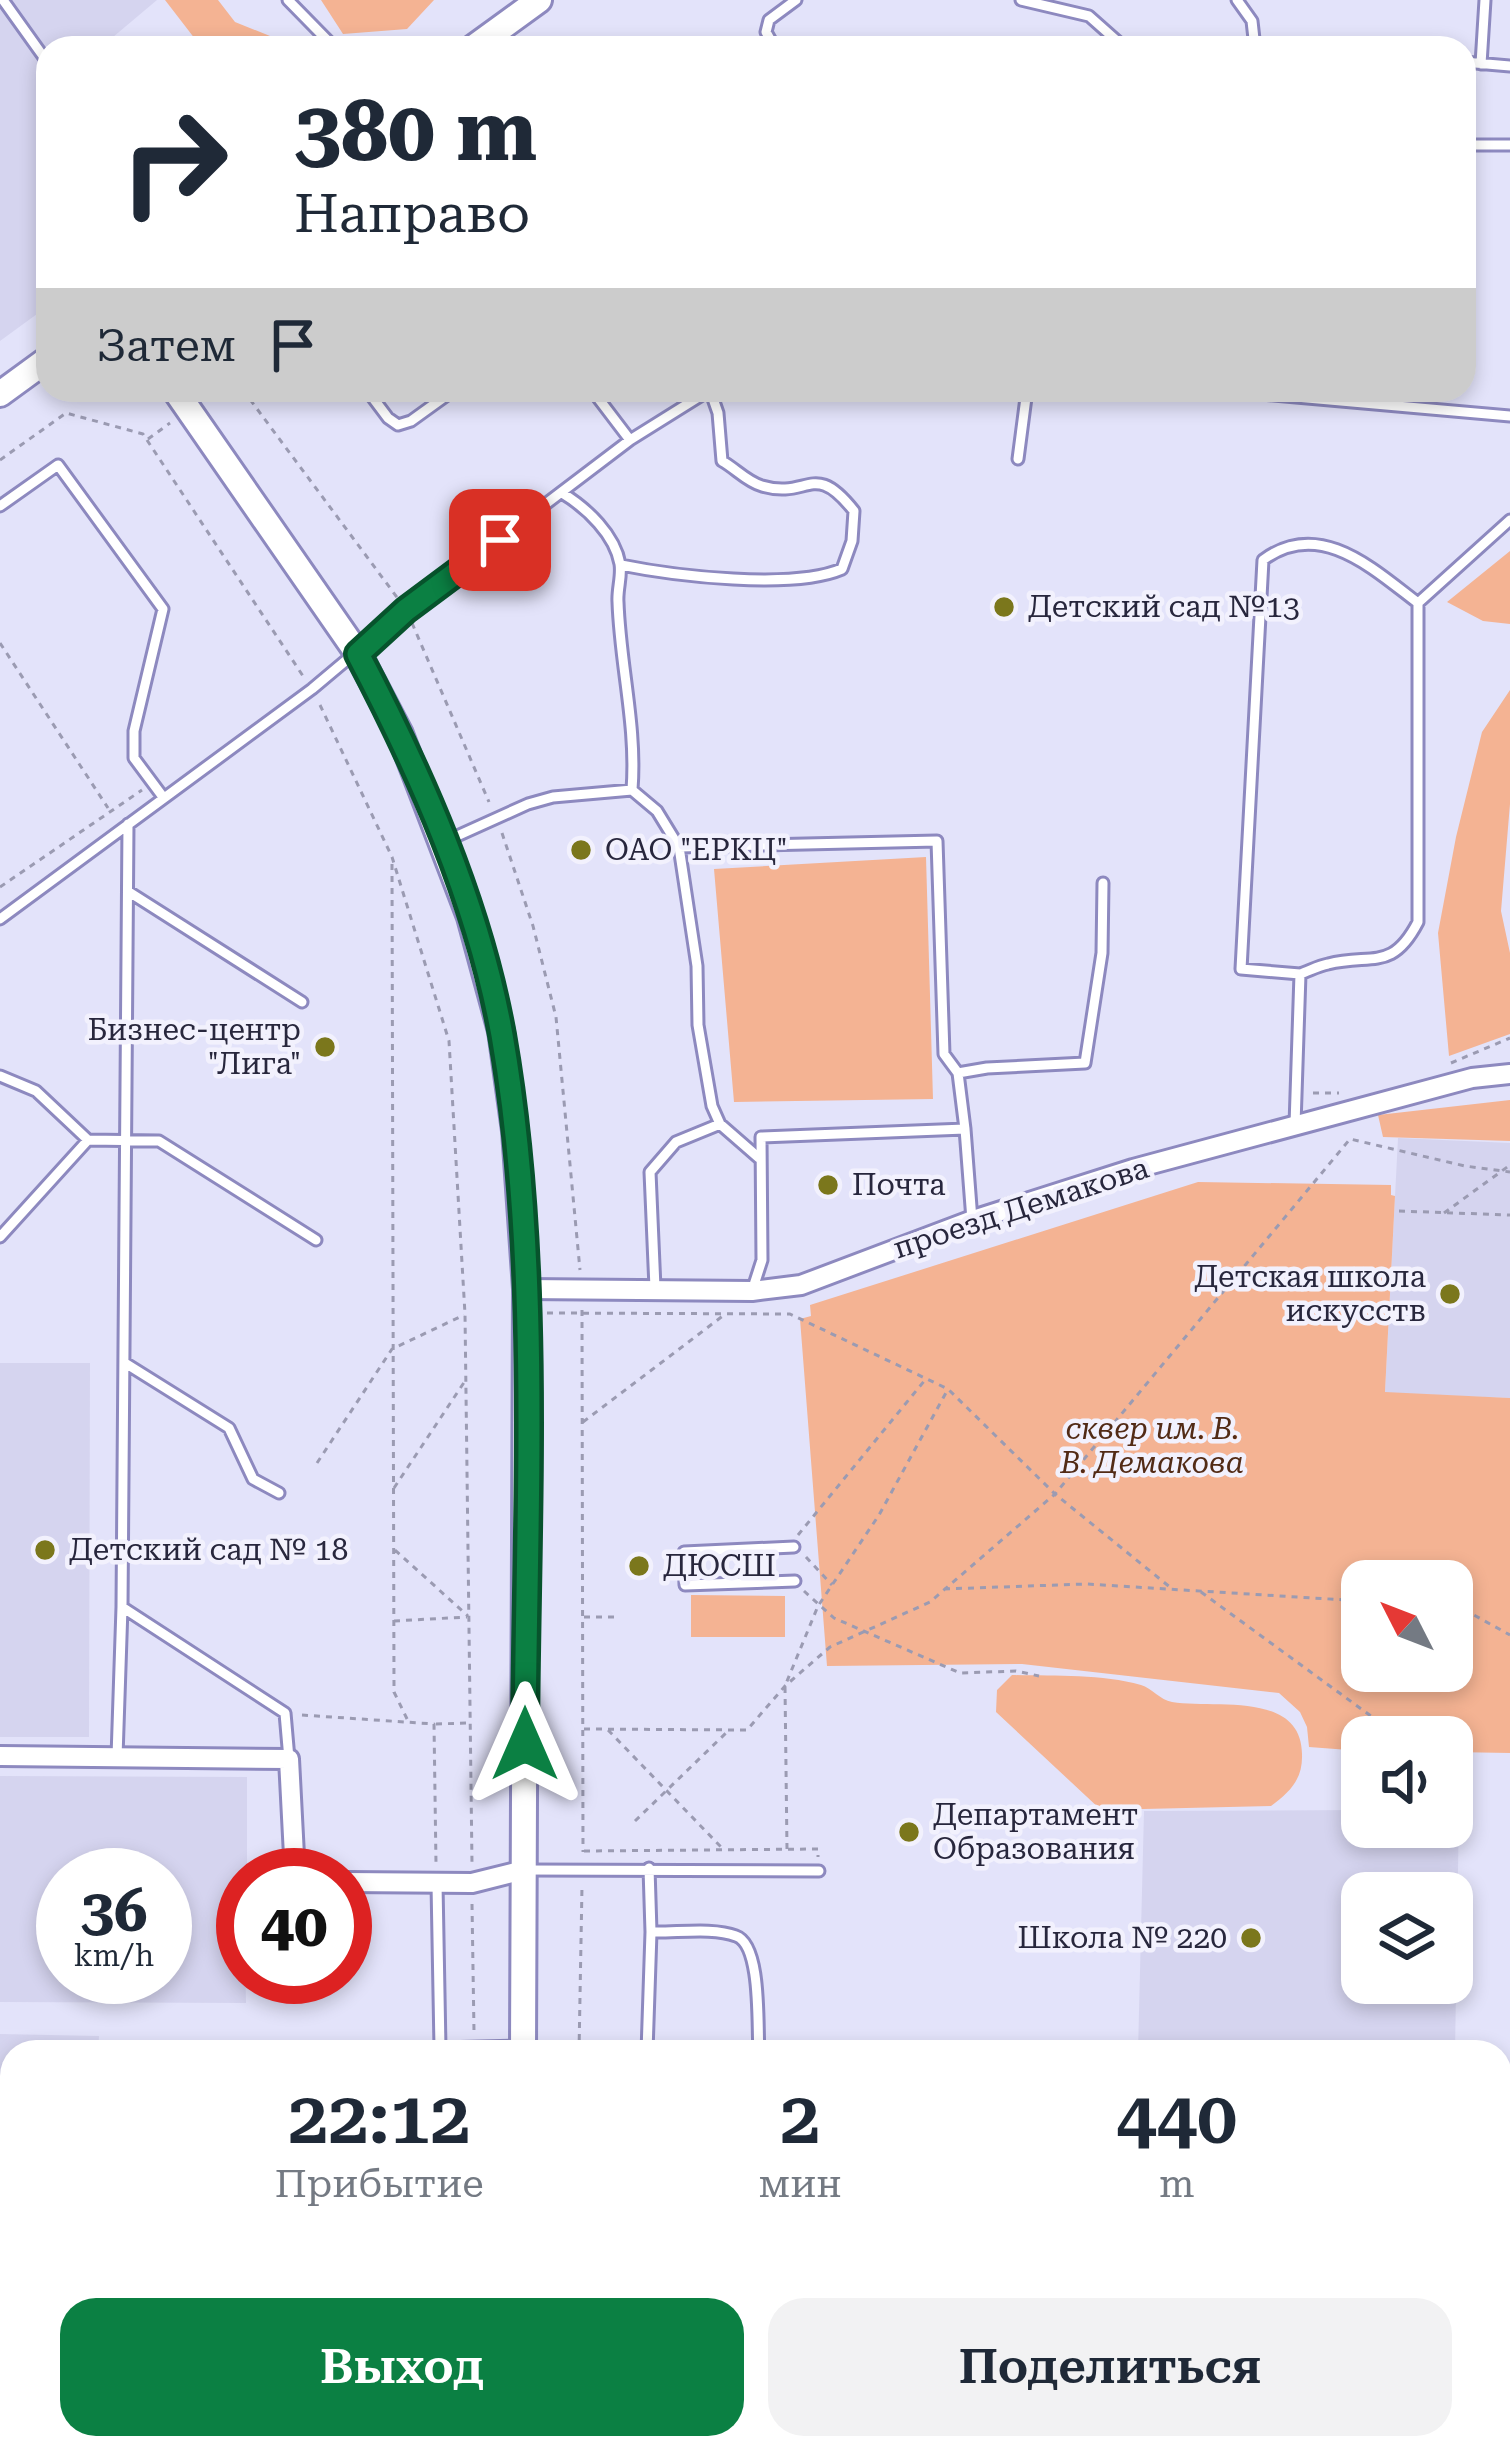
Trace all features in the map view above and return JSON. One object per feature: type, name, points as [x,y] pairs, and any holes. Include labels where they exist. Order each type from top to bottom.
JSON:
[{"type":"street","points":[[490,36],[539,0]]},
{"type":"street","points":[[0,394],[36,368]]},
{"type":"street","points":[[183,402],[358,654],[400,734],[470,917],[501,1031],[515,1131],[526,1289],[523,2040]]},
{"type":"street","name":"проезд Демакова","points":[[526,1289],[752,1291],[801,1285],[973,1220],[1133,1169],[1472,1078],[1510,1074]]},
{"type":"street","points":[[0,1756],[289,1760],[294,1848]]},
{"type":"street","points":[[372,1883],[472,1883],[524,1870]]},
{"type":"lane","points":[[288,0],[322,36]]},
{"type":"lane","points":[[768,36],[770,20],[796,0]]},
{"type":"lane","points":[[1022,0],[1089,16],[1112,36]]},
{"type":"lane","points":[[1237,0],[1252,22],[1254,36]]},
{"type":"lane","points":[[1481,64],[1485,0]]},
{"type":"lane","points":[[3,4],[36,47]]},
{"type":"lane","points":[[1476,63],[1510,66]]},
{"type":"lane","points":[[1476,146],[1510,145]]},
{"type":"lane","points":[[376,402],[398,424],[411,421],[437,402]]},
{"type":"lane","points":[[601,402],[630,440]]},
{"type":"lane","points":[[0,919],[312,689],[406,610],[630,440],[691,402]]},
{"type":"lane","points":[[620,566],[671,574],[818,579],[842,568],[854,512],[838,491],[824,482],[765,488],[722,460],[714,402]]},
{"type":"lane","points":[[1018,459],[1025,402]]},
{"type":"lane","points":[[1324,402],[1510,416]]},
{"type":"lane","points":[[0,506],[58,466],[163,609],[134,731],[134,758],[163,797]]},
{"type":"lane","points":[[562,493],[596,520],[620,566],[618,600],[632,710],[632,790]]},
{"type":"lane","points":[[1418,604],[1353,554],[1329,546],[1279,549],[1263,560],[1241,969],[1300,974],[1330,963],[1378,961],[1399,951],[1418,922],[1418,604],[1510,520]]},
{"type":"lane","points":[[444,842],[528,804],[585,792],[632,790],[657,811],[680,847],[697,966],[698,1025],[712,1106],[721,1124],[759,1158]]},
{"type":"lane","points":[[116,1757],[122,1607],[128,824]]},
{"type":"lane","points":[[680,847],[937,841],[944,1054],[958,1073],[973,1220]]},
{"type":"lane","points":[[958,1073],[987,1067],[1085,1063],[1102,953],[1103,883]]},
{"type":"lane","points":[[129,892],[302,1002]]},
{"type":"lane","points":[[1295,1125],[1300,974]]},
{"type":"lane","points":[[0,1076],[36,1091],[88,1140],[159,1141],[316,1240]]},
{"type":"lane","points":[[655,1288],[650,1172],[676,1142],[721,1124]]},
{"type":"lane","points":[[752,1291],[762,1260],[761,1137],[965,1129]]},
{"type":"lane","points":[[0,1237],[88,1140]]},
{"type":"lane","points":[[125,1363],[229,1428],[253,1479],[279,1493]]},
{"type":"lane","points":[[794,1545],[684,1552],[685,1585],[794,1581]]},
{"type":"lane","points":[[122,1607],[285,1713],[289,1760]]},
{"type":"lane","points":[[647,2040],[649,1868]]},
{"type":"lane","points":[[524,1870],[819,1871]]},
{"type":"lane","points":[[437,1884],[440,2040]]},
{"type":"lane","points":[[651,1932],[734,1934],[746,1941],[753,1956],[758,2040]]},
{"type":"path","points":[[0,460],[66,413],[143,434],[312,689],[392,857],[448,1041],[465,1314],[474,2040]]},
{"type":"path","points":[[146,440],[173,421]]},
{"type":"path","points":[[0,643],[109,810]]},
{"type":"path","points":[[392,857],[394,1692],[409,1723]]},
{"type":"path","points":[[582,1729],[747,1730],[785,1686],[830,1647],[930,1602],[1055,1494],[1350,1139],[1498,1172]]},
{"type":"path","points":[[1444,1213],[1510,1168]]},
{"type":"path","points":[[1399,1211],[1510,1215]]},
{"type":"path","points":[[541,1313],[790,1314],[948,1389],[1055,1494],[1172,1588]]},
{"type":"path","points":[[582,1423],[726,1313]]},
{"type":"path","points":[[317,1463],[392,1349],[465,1314]]},
{"type":"path","points":[[393,1490],[466,1378]]},
{"type":"path","points":[[794,1545],[860,1455],[927,1379]]},
{"type":"path","points":[[787,1849],[785,1686],[818,1606],[879,1515],[948,1389]]},
{"type":"path","points":[[393,1549],[469,1617]]},
{"type":"path","points":[[806,1557],[832,1586]]},
{"type":"path","points":[[794,1581],[818,1606],[862,1633],[938,1660],[960,1673],[1016,1671],[1039,1676]]},
{"type":"path","points":[[943,1589],[1086,1584],[1341,1600]]},
{"type":"path","points":[[1197,1590],[1371,1716]]},
{"type":"path","points":[[1473,1615],[1510,1635]]},
{"type":"path","points":[[394,1622],[469,1617]]},
{"type":"path","points":[[582,1617],[620,1617]]},
{"type":"path","points":[[285,1713],[470,1723]]},
{"type":"path","points":[[434,1724],[437,1884]]},
{"type":"path","points":[[606,1729],[723,1849]]},
{"type":"path","points":[[635,1821],[729,1730]]},
{"type":"path","points":[[583,1851],[818,1849],[819,1871]]},
{"type":"path","points":[[578,2040],[583,1868]]},
{"type":"shaded area","points":[[0,0],[157,0],[114,36],[36,36],[36,315],[0,341]]},
{"type":"shaded area","name":"Детская школа искусств","points":[[1398,1138],[1510,1143],[1510,1398],[1385,1393]]},
{"type":"shaded area","name":"Детский сад № 18","points":[[0,1363],[90,1363],[89,1737],[0,1737]]},
{"type":"shaded area","points":[[0,1776],[247,1777],[247,1848],[216,1848],[216,2003],[192,2003],[192,1848],[36,1848],[36,2002],[0,2002]]},
{"type":"shaded area","name":"Школа № 220","points":[[1341,1810],[1341,1848],[1458,1848],[1458,1872],[1341,1872],[1341,2004],[1456,2004],[1455,2040],[1138,2040],[1144,1811]]},
{"type":"shaded area","points":[[0,2034],[99,2036],[99,2040],[0,2040]]},
{"type":"green space","points":[[165,0],[218,0],[235,22],[270,36],[193,36]]},
{"type":"green space","points":[[321,0],[434,0],[407,29],[343,34]]},
{"type":"green space","points":[[1510,551],[1510,624],[1483,621],[1447,602]]},
{"type":"green space","points":[[1510,690],[1510,804],[1501,911],[1510,953],[1510,1034],[1449,1056],[1438,933],[1482,732]]},
{"type":"green space","points":[[926,857],[933,1099],[734,1102],[714,869]]},
{"type":"green space","points":[[1510,1100],[1510,1141],[1383,1137],[1378,1115]]},
{"type":"green space","name":"сквер им. В. В. Демакова","points":[[1198,1182],[1391,1185],[1395,1196],[1385,1392],[1510,1398],[1510,1753],[1473,1752],[1473,1716],[1341,1716],[1341,1749],[1309,1747],[1300,1712],[1279,1693],[1022,1664],[827,1666],[800,1319],[811,1316],[810,1305]]},
{"type":"green space","points":[[691,1595],[785,1596],[785,1637],[691,1637]]},
{"type":"green space","points":[[1012,1675],[1110,1679],[1141,1685],[1172,1702],[1271,1711],[1298,1734],[1302,1754],[1298,1778],[1271,1806],[1101,1810],[996,1712],[997,1690]]},
{"type":"place","name":"Детский сад №13","points":[[1004,607]]},
{"type":"place","name":"ОАО \"ЕРКЦ\"","points":[[581,850]]},
{"type":"place","name":"Бизнес-центр \"Лига\"","points":[[325,1047]]},
{"type":"place","name":"Почта","points":[[828,1185]]},
{"type":"place","name":"Детская школа искусств","points":[[1450,1294]]},
{"type":"place","name":"Детский сад № 18","points":[[45,1550]]},
{"type":"place","name":"ДЮСШ","points":[[639,1566]]},
{"type":"place","name":"Департамент Образования","points":[[909,1832]]},
{"type":"place","name":"Школа № 220","points":[[1251,1938]]},
{"type":"route","points":[[500,540],[406,610],[358,654],[400,734],[444,842],[501,1031],[515,1131],[526,1289],[525,1744]]}]
